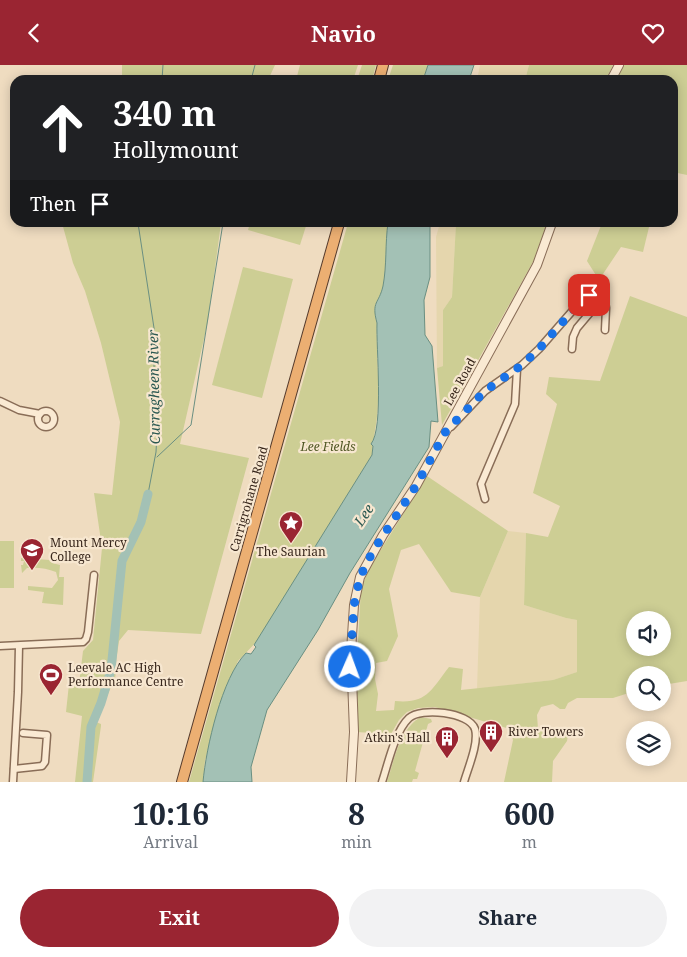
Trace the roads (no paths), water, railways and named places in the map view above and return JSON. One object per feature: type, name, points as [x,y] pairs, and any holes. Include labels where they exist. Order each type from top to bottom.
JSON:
[{"type":"highway","name":"Carrigrohane Road","points":[[182,782],[338,227]]},
{"type":"street","name":"Lee Road","points":[[351,782],[354,732],[350,651],[354,605],[360,577],[373,551],[416,486],[537,265],[551,227]]},
{"type":"street","points":[[446,431],[485,391],[517,369],[539,349],[581,301],[589,295],[596,293],[604,296]]},
{"type":"street","points":[[604,296],[606,308],[605,330]]},
{"type":"street","points":[[572,349],[573,337],[577,328],[604,296]]},
{"type":"street","points":[[485,499],[481,484],[515,404],[517,369]]},
{"type":"street","points":[[0,401],[19,409],[40,414]]},
{"type":"street","points":[[0,646],[82,643],[88,636],[94,575]]},
{"type":"street","points":[[13,782],[19,645]]},
{"type":"street","points":[[382,782],[403,725],[414,714],[422,712],[438,713],[466,719],[472,723],[475,730],[475,740],[464,782]]},
{"type":"street","points":[[14,769],[42,766],[45,762],[48,735],[23,733]]},
{"type":"water","points":[[428,65],[474,65],[471,75],[425,75]]},
{"type":"water","name":"Lee","points":[[388,227],[430,227],[430,277],[424,300],[425,335],[432,346],[438,422],[431,421],[429,447],[267,710],[251,767],[252,782],[203,782],[217,714],[237,664],[246,653],[251,654],[256,647],[254,645],[372,455],[373,446],[371,444],[375,435],[378,405],[375,306],[383,286]]},
{"type":"waterway","name":"Curragheen River","points":[[162,75],[163,65]]},
{"type":"waterway","points":[[252,75],[255,65]]},
{"type":"waterway","name":"Curragheen River","points":[[139,227],[154,328],[154,366],[158,414],[156,452],[148,494]]},
{"type":"waterway","points":[[157,457],[191,425],[222,227]]},
{"type":"waterway","name":"Curragheen River","points":[[87,782],[91,727],[111,670],[122,561],[141,522],[148,494]]},
{"type":"place","name":"The Saurian","points":[[291,544]]},
{"type":"place","name":"Mount Mercy College","points":[[32,571]]},
{"type":"place","name":"Leevale AC High Performance Centre","points":[[51,696]]},
{"type":"place","name":"River Towers","points":[[491,753]]},
{"type":"place","name":"Atkin's Hall","points":[[447,759]]},
{"type":"park label","name":"Lee Fields","points":[[328,447]]}]
